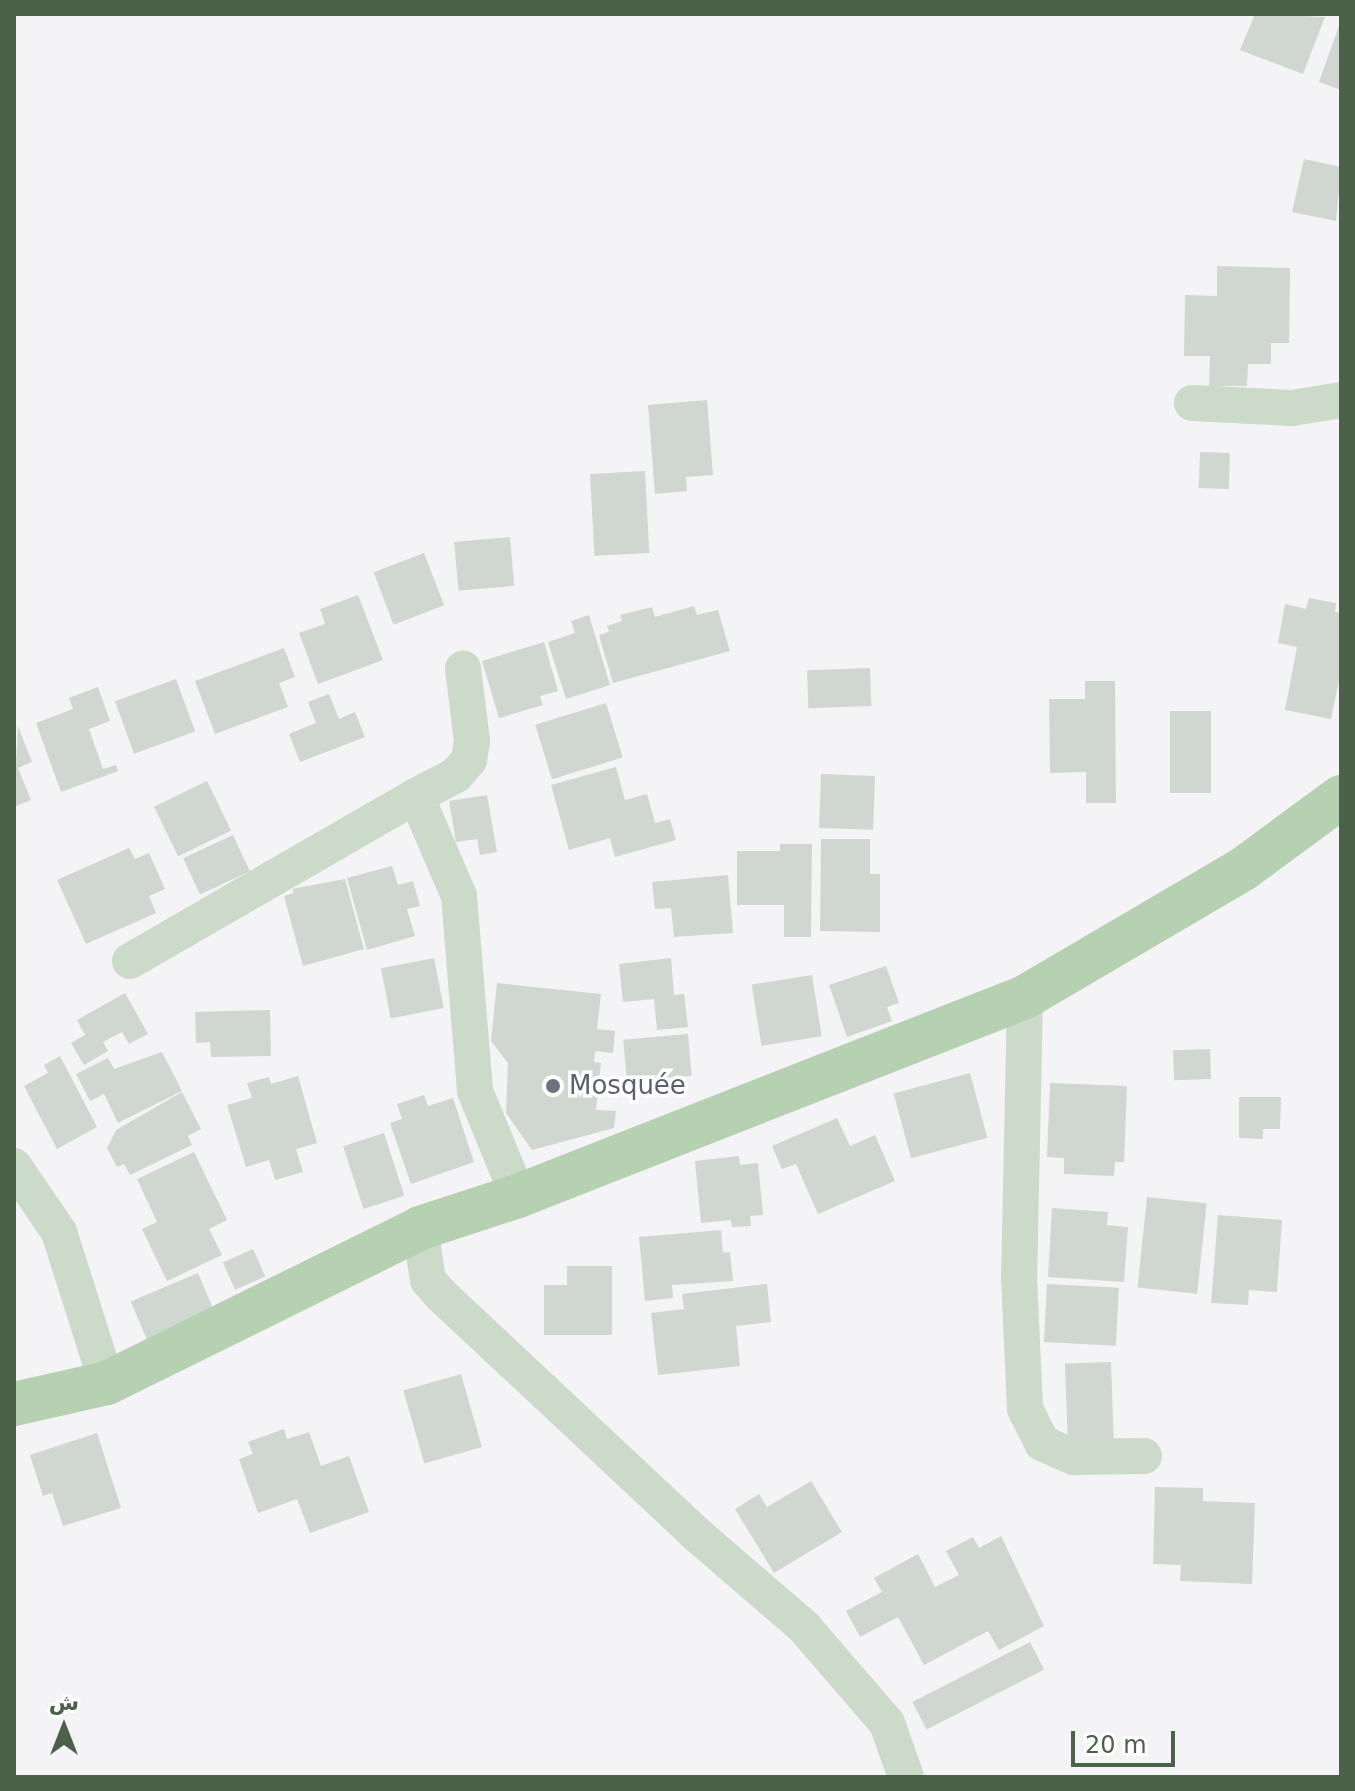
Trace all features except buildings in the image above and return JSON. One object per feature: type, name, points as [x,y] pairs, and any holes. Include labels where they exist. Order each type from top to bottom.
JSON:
[{"type":"main road","points":[[14,1404],[107,1383],[420,1228],[518,1196],[1025,997],[1243,869],[1341,797]]},
{"type":"street","points":[[1192,403],[1292,408],[1341,400]]},
{"type":"street","points":[[130,961],[456,775],[469,760],[472,741],[463,669]]},
{"type":"street","points":[[416,796],[459,896],[475,1091],[518,1196]]},
{"type":"street","points":[[1025,997],[1019,1277],[1025,1409],[1042,1443],[1074,1457],[1144,1456]]},
{"type":"street","points":[[14,1166],[59,1232],[107,1383]]},
{"type":"street","points":[[420,1228],[428,1280],[440,1294],[694,1532],[804,1627],[887,1723],[906,1777]]},
{"type":"place","name":"Mosquée","points":[[553,1086]]}]
